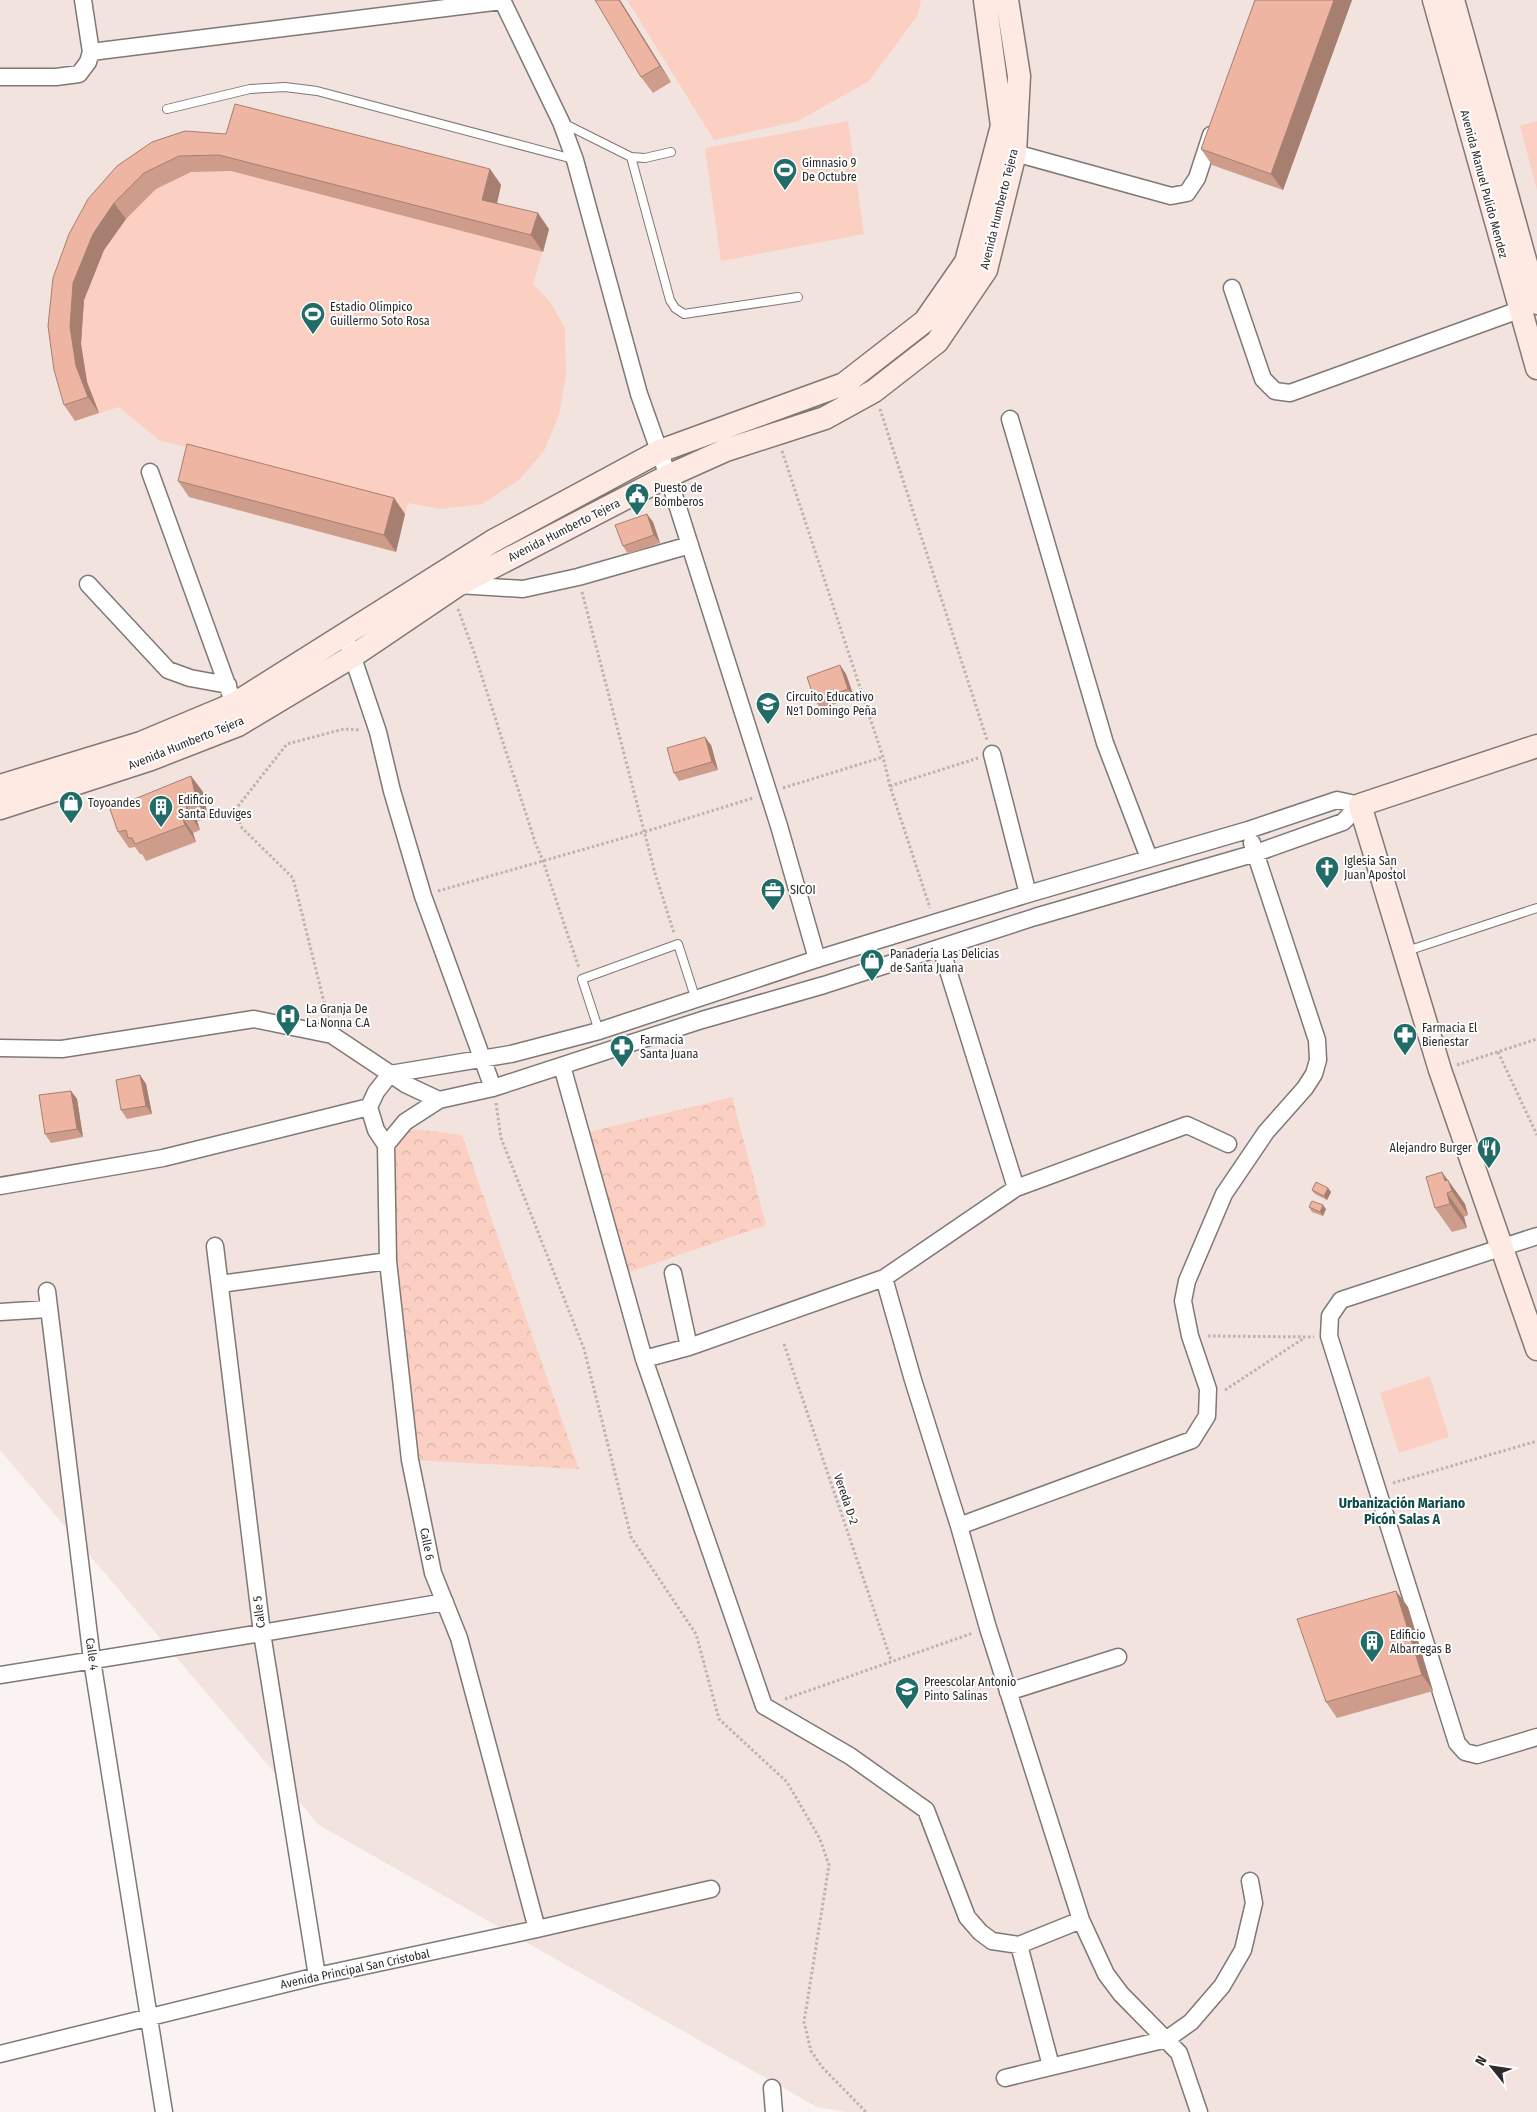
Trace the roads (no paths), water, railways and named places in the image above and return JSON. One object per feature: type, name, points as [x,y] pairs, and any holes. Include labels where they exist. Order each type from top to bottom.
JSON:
[{"type":"street","points":[[0,77],[56,77],[80,74],[88,62],[91,52],[83,0]]},
{"type":"street","points":[[91,52],[502,0],[561,122],[575,160],[640,394],[769,793],[817,959]]},
{"type":"street","name":"Avenida Humberto Tejera","points":[[0,786],[141,744],[345,635],[493,541],[660,451],[844,384],[925,321],[966,262],[1002,126],[985,0]]},
{"type":"street","name":"Avenida Humberto Tejera","points":[[0,808],[151,759],[238,725],[353,656],[454,588],[668,476],[726,450],[777,435],[824,418],[874,392],[937,342],[986,270],[1015,153],[1018,76],[1006,0]]},
{"type":"street","name":"Avenida Manuel Pulido Mendez","points":[[1434,0],[1532,303],[1537,368]]},
{"type":"street","points":[[1232,288],[1263,379],[1275,391],[1290,393],[1532,303],[1453,0]]},
{"type":"street","points":[[1015,153],[1171,196],[1187,193],[1197,178],[1216,122]]},
{"type":"street","points":[[1010,419],[1105,743],[1149,858]]},
{"type":"street","points":[[150,472],[231,695]]},
{"type":"street","points":[[454,588],[523,589],[578,577],[690,545]]},
{"type":"street","points":[[88,584],[168,670],[231,695]]},
{"type":"street","points":[[345,635],[378,732],[392,791],[423,896],[493,1088]]},
{"type":"street","points":[[1360,805],[1337,800],[1248,830],[1028,894],[817,959],[599,1031],[482,1060],[390,1074],[376,1092],[369,1107],[376,1130],[386,1145],[405,1122],[439,1100],[493,1088],[702,1020],[824,986],[1036,917],[1256,853],[1343,822],[1360,805],[1537,746]]},
{"type":"street","points":[[992,754],[1028,894]]},
{"type":"street","points":[[1360,805],[1440,1070],[1537,1349]]},
{"type":"street","points":[[959,1526],[1192,1440],[1207,1416],[1208,1389],[1190,1336],[1183,1301],[1187,1281],[1224,1194],[1266,1132],[1306,1088],[1314,1074],[1318,1060],[1317,1040],[1248,830]]},
{"type":"street","points":[[941,948],[1016,1188]]},
{"type":"street","points":[[0,1048],[62,1050],[254,1019],[332,1035],[407,1085],[439,1100]]},
{"type":"street","points":[[562,1066],[644,1359],[764,1706],[850,1756],[926,1810],[967,1917],[980,1932],[992,1941],[1019,1945],[1081,1920]]},
{"type":"street","points":[[0,1186],[163,1158],[369,1107]]},
{"type":"street","points":[[644,1359],[689,1347],[884,1278],[1016,1188],[1186,1126],[1228,1144]]},
{"type":"street","name":"Calle 6","points":[[386,1145],[388,1261],[410,1460],[433,1573],[458,1638],[537,1929]]},
{"type":"street","points":[[1537,1236],[1341,1300],[1330,1316],[1329,1336],[1457,1743],[1465,1752],[1477,1755],[1537,1736]]},
{"type":"street","name":"Calle 5","points":[[215,1246],[262,1633],[317,1976]]},
{"type":"street","points":[[220,1284],[388,1261]]},
{"type":"street","points":[[673,1273],[689,1347]]},
{"type":"street","points":[[884,1278],[988,1628],[1081,1920],[1106,1974],[1121,1994],[1167,2039],[1179,2054],[1199,2112]]},
{"type":"street","name":"Calle 4","points":[[47,1291],[92,1660],[164,2112]]},
{"type":"street","points":[[0,1312],[48,1308]]},
{"type":"street","points":[[0,1674],[445,1602]]},
{"type":"street","points":[[1008,1692],[1118,1657]]},
{"type":"street","points":[[1006,2078],[1167,2039],[1190,2022],[1222,1986],[1243,1950],[1254,1903],[1250,1881]]},
{"type":"street","name":"Avenida Principal San Cristobal","points":[[0,2054],[148,2016],[317,1976],[537,1929],[711,1889]]},
{"type":"street","points":[[1019,1945],[1052,2066]]},
{"type":"street","points":[[772,2088],[774,2112]]},
{"type":"lane","points":[[167,109],[250,88],[285,87],[317,91],[575,160]]},
{"type":"lane","points":[[561,122],[631,157],[645,158],[671,152]]},
{"type":"lane","points":[[631,157],[670,300],[675,308],[684,314],[798,296]]},
{"type":"lane","points":[[1403,952],[1537,908]]},
{"type":"lane","points":[[599,1031],[582,979],[678,944],[696,1000]]},
{"type":"place","name":"Gimnasio 9 De Octubre","points":[[785,191]]},
{"type":"place","name":"Estadio Olímpico Guillermo Soto Rosa","points":[[313,335]]},
{"type":"place","name":"Puesto de Bomberos","points":[[637,516]]},
{"type":"place","name":"Circuito Educativo Nº1 Domingo Peña","points":[[768,725]]},
{"type":"place","name":"Toyoandes","points":[[71,824]]},
{"type":"place","name":"Edificio Santa Eduviges","points":[[161,828]]},
{"type":"place","name":"Iglesia San Juan Apostol","points":[[1327,889]]},
{"type":"place","name":"SICOI","points":[[773,911]]},
{"type":"place","name":"Panadería Las Delicias de Santa Juana","points":[[872,982]]},
{"type":"place","name":"La Granja De La Nonna C.A","points":[[288,1037]]},
{"type":"place","name":"Farmacia El Bienestar","points":[[1405,1056]]},
{"type":"place","name":"Farmacia Santa Juana","points":[[622,1068]]},
{"type":"place","name":"Alejandro Burger","points":[[1489,1169]]},
{"type":"place","name":"Edificio Albarregas B","points":[[1372,1663]]},
{"type":"place","name":"Preescolar Antonio Pinto Salinas","points":[[907,1710]]},
{"type":"district","name":"Urbanización Mariano Picón Salas A","points":[[1402,1512]]}]
